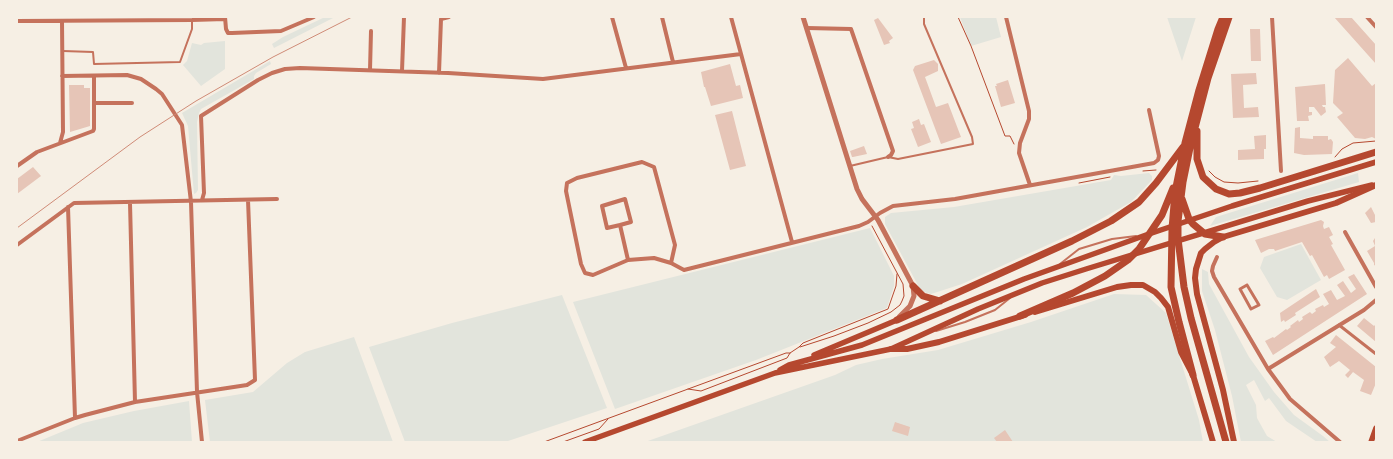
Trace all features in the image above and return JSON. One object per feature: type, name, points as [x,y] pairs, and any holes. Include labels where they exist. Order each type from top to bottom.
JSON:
[{"type":"highway","points":[[1222,17],[1199,90],[1188,143],[1178,221],[1178,239],[1184,287],[1191,318],[1226,442]]},
{"type":"highway","points":[[1039,309],[1105,276],[1128,260],[1139,249],[1162,215],[1198,119],[1208,78],[1220,39],[1229,17]]},
{"type":"highway","points":[[1198,119],[1197,159],[1203,177],[1216,189],[1229,194],[1240,193],[1259,184],[1376,152]]},
{"type":"highway","points":[[1188,143],[1179,170],[1176,192],[1170,266],[1171,287],[1193,374],[1213,442]]},
{"type":"highway","points":[[897,320],[1072,241],[1111,221],[1139,202],[1156,184],[1188,143]]},
{"type":"highway","points":[[1179,170],[1180,186],[1186,212],[1193,224],[1205,234],[1223,237]]},
{"type":"highway","points":[[1234,442],[1230,421],[1197,294],[1195,278],[1198,260],[1205,249],[1223,237],[1336,203],[1376,184]]},
{"type":"highway","points":[[891,349],[907,349],[939,342],[962,336],[1039,309],[1117,287],[1143,285],[1155,292],[1168,307],[1181,352],[1193,374]]},
{"type":"highway","points":[[913,286],[923,296],[940,301]]},
{"type":"main road","points":[[790,364],[862,345],[1024,279],[1146,235],[1232,206],[1376,162]]},
{"type":"main road","points":[[585,442],[775,373],[891,349],[978,309],[1042,284],[1308,201],[1376,184]]},
{"type":"main road","points":[[775,373],[790,364],[897,320]]},
{"type":"main road","points":[[1370,442],[1376,428]]},
{"type":"street","points":[[301,17],[301,23]]},
{"type":"street","points":[[17,21],[28,19],[62,21],[192,20],[225,18],[226,29],[228,33],[232,33],[281,31],[314,17]]},
{"type":"street","points":[[402,72],[404,17]]},
{"type":"street","points":[[439,73],[441,19],[449,17]]},
{"type":"street","points":[[612,17],[626,68]]},
{"type":"street","points":[[662,17],[673,62]]},
{"type":"street","points":[[731,17],[792,242]]},
{"type":"street","points":[[803,17],[857,189],[862,199],[875,216],[913,286],[914,296],[910,306],[897,320]]},
{"type":"street","points":[[1006,17],[1029,111],[1029,119],[1020,143],[1019,153],[1030,185]]},
{"type":"street","points":[[1272,17],[1282,171]]},
{"type":"street","points":[[1367,17],[1376,27]]},
{"type":"street","points":[[60,143],[63,135],[62,21]]},
{"type":"street","points":[[806,28],[851,29],[893,151],[888,157]]},
{"type":"street","points":[[370,30],[370,70]]},
{"type":"street","points":[[202,200],[204,193],[200,120],[202,114],[258,80],[272,73],[285,69],[370,70],[543,79],[741,54]]},
{"type":"street","points":[[62,76],[134,76],[156,88],[167,101],[182,125],[191,202],[197,392],[202,442]]},
{"type":"street","points":[[17,166],[37,152],[92,132],[94,129],[94,76]]},
{"type":"street","points":[[94,103],[132,103]]},
{"type":"street","points":[[670,263],[675,245],[654,167],[642,162],[577,178],[568,183],[566,191],[581,264],[585,273],[593,275],[628,260],[654,258],[670,263],[684,270],[859,226],[870,221],[875,216],[893,206],[955,199],[1154,163],[1158,160],[1159,156],[1150,110]]},
{"type":"street","points":[[17,245],[74,203],[191,202],[202,200],[276,199]]},
{"type":"street","points":[[626,199],[631,222],[620,225],[607,228],[602,206],[626,199]]},
{"type":"street","points":[[17,441],[75,418],[135,402],[247,385],[255,380],[248,200]]},
{"type":"street","points":[[130,202],[135,402]]},
{"type":"street","points":[[68,207],[75,418]]},
{"type":"street","points":[[620,225],[628,260]]},
{"type":"street","points":[[1345,232],[1376,287]]},
{"type":"street","points":[[1217,257],[1212,272],[1214,277],[1268,369],[1290,399],[1340,442]]},
{"type":"street","points":[[1247,285],[1259,305],[1251,309],[1240,290],[1247,285]]},
{"type":"street","points":[[1268,369],[1364,310],[1376,300]]},
{"type":"street","points":[[1339,325],[1376,354]]},
{"type":"lane","points":[[849,166],[888,157],[898,159],[973,144],[972,137],[924,24],[924,17]]},
{"type":"lane","points":[[62,51],[93,52],[94,64],[180,62],[192,29],[192,20]]},
{"type":"lane","points":[[1056,267],[1079,249],[1112,238],[1146,235]]},
{"type":"path","points":[[958,17],[971,46],[1006,136],[1010,136],[1019,153]]},
{"type":"path","points":[[1334,158],[1342,149],[1353,143],[1376,141]]},
{"type":"path","points":[[1208,170],[1215,177],[1224,182],[1259,184]]},
{"type":"path","points":[[544,442],[786,353],[790,353],[799,348],[855,328],[891,312],[900,304],[904,296],[902,284],[870,221]]},
{"type":"path","points":[[799,348],[803,343],[888,309],[896,286],[897,274]]},
{"type":"path","points":[[688,389],[701,391],[787,358],[790,353]]},
{"type":"path","points":[[563,442],[599,429],[608,418]]},
{"type":"shaded area","points":[[325,17],[335,17],[274,48],[272,44],[283,37]]},
{"type":"shaded area","points":[[960,17],[996,17],[1001,37],[971,46]]},
{"type":"shaded area","points":[[1167,17],[1196,17],[1182,61]]},
{"type":"shaded area","points":[[225,41],[225,69],[201,86],[183,65],[187,61],[192,43],[201,45],[204,43]]},
{"type":"shaded area","points":[[270,61],[271,64],[256,73],[254,79],[201,109],[197,122],[198,190],[194,194],[188,126],[182,113]]},
{"type":"shaded area","points":[[1149,173],[1152,176],[1152,180],[1131,202],[1087,227],[962,284],[931,294],[920,289],[885,224],[885,217],[891,213],[954,207],[1111,180],[1114,175],[1121,176]]},
{"type":"shaded area","points":[[1358,173],[1359,182],[1210,226],[1216,217]]},
{"type":"shaded area","points":[[870,228],[894,276],[894,286],[887,308],[756,360],[615,409],[573,302]]},
{"type":"shaded area","points":[[1301,244],[1321,280],[1287,300],[1277,297],[1260,268],[1264,257]]},
{"type":"shaded area","points":[[1202,269],[1208,272],[1209,284],[1249,357],[1274,392],[1294,415],[1330,442],[1317,442],[1286,421],[1269,398],[1265,401],[1254,380],[1246,385],[1256,405],[1257,418],[1267,436],[1277,442],[1241,442],[1232,396],[1215,330],[1202,291]]},
{"type":"shaded area","points":[[1114,294],[1146,295],[1166,313],[1199,420],[1203,442],[645,442],[835,375],[856,365],[882,359],[938,350],[1031,322]]},
{"type":"shaded area","points":[[562,295],[607,408],[505,442],[405,442],[369,347],[452,323]]},
{"type":"shaded area","points":[[354,337],[393,442],[210,442],[205,400],[253,392],[287,363],[305,352]]},
{"type":"shaded area","points":[[189,401],[192,442],[37,442],[83,423],[134,411]]},
{"type":"building","points":[[1334,17],[1351,17],[1376,45],[1376,64]]},
{"type":"building","points":[[878,18],[893,38],[889,41],[890,43],[884,45],[874,20]]},
{"type":"building","points":[[1250,29],[1260,29],[1261,61],[1251,61]]},
{"type":"building","points":[[1348,58],[1372,86],[1376,83],[1376,139],[1372,137],[1365,139],[1355,138],[1337,117],[1343,113],[1333,103],[1335,70]]},
{"type":"building","points":[[934,60],[938,64],[938,71],[925,77],[936,107],[948,103],[961,137],[941,144],[913,70],[915,66]]},
{"type":"building","points":[[730,64],[736,86],[740,85],[743,98],[711,106],[704,87],[701,72]]},
{"type":"building","points":[[1256,73],[1257,84],[1243,85],[1244,108],[1258,107],[1259,117],[1233,118],[1231,74]]},
{"type":"building","points":[[1008,80],[1015,103],[1001,107],[995,86],[997,86],[996,84]]},
{"type":"building","points":[[1325,84],[1326,105],[1322,105],[1325,107],[1326,112],[1321,116],[1314,107],[1309,107],[1309,112],[1312,112],[1312,115],[1308,116],[1309,121],[1297,121],[1295,87]]},
{"type":"building","points":[[69,85],[84,85],[84,88],[90,88],[90,126],[70,132]]},
{"type":"building","points":[[732,111],[746,166],[730,170],[715,115]]},
{"type":"building","points":[[919,119],[921,125],[924,124],[931,142],[918,147],[911,129],[914,128],[912,122]]},
{"type":"building","points":[[1300,127],[1300,138],[1313,139],[1313,136],[1328,136],[1328,140],[1331,139],[1333,142],[1332,154],[1304,155],[1294,153],[1295,128]]},
{"type":"building","points":[[1266,135],[1264,159],[1238,160],[1238,150],[1255,149],[1254,136]]},
{"type":"building","points":[[864,146],[867,154],[852,157],[850,151]]},
{"type":"building","points":[[33,167],[41,176],[17,194],[17,179]]},
{"type":"building","points":[[1371,207],[1376,217],[1376,222],[1371,223],[1365,213]]},
{"type":"building","points":[[1321,220],[1324,222],[1324,229],[1329,227],[1333,235],[1329,237],[1333,244],[1331,245],[1345,270],[1329,279],[1327,275],[1324,277],[1312,255],[1310,256],[1302,242],[1275,251],[1274,249],[1269,249],[1261,253],[1255,240]]},
{"type":"building","points":[[1375,238],[1376,266],[1374,265],[1367,251],[1375,246],[1373,241]]},
{"type":"building","points":[[1354,274],[1367,294],[1273,355],[1265,341],[1273,337],[1274,338],[1286,329],[1287,330],[1291,327],[1290,326],[1298,320],[1299,322],[1303,319],[1302,317],[1310,312],[1312,314],[1316,311],[1315,309],[1329,304],[1323,294],[1331,290],[1337,300],[1345,296],[1337,285],[1343,281],[1351,293],[1356,289],[1348,277]]},
{"type":"building","points":[[1316,289],[1320,297],[1295,313],[1296,315],[1285,322],[1284,320],[1281,322],[1280,313]]},
{"type":"building","points":[[1364,318],[1374,326],[1376,324],[1376,342],[1357,326]]},
{"type":"building","points":[[1336,335],[1376,367],[1376,383],[1371,395],[1360,391],[1364,380],[1353,372],[1348,378],[1345,375],[1350,370],[1339,361],[1330,367],[1324,357],[1336,347],[1330,343]]},
{"type":"building","points":[[895,422],[910,427],[908,436],[892,431]]},
{"type":"building","points":[[1005,430],[1013,442],[997,442],[994,438]]},
{"type":"tram line","points":[[17,228],[140,137],[196,101],[273,57],[352,17]]}]
